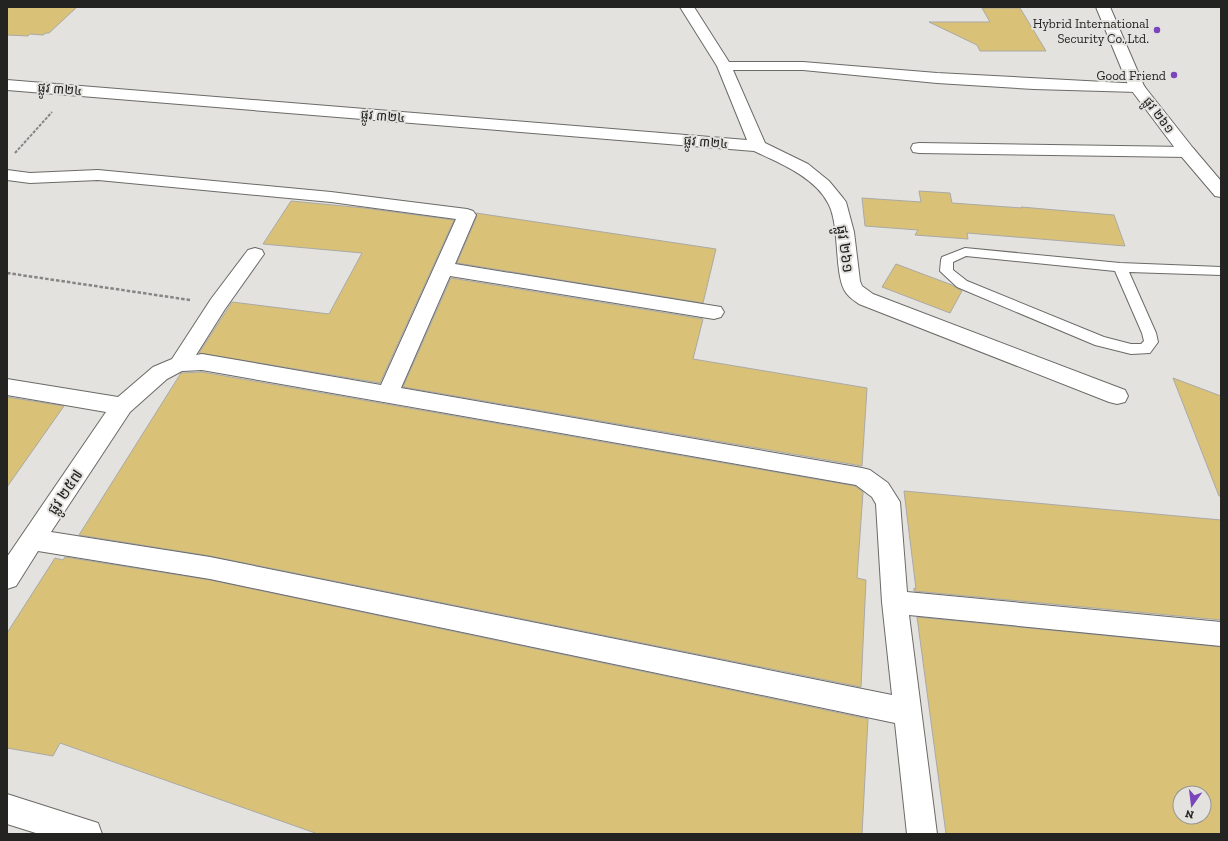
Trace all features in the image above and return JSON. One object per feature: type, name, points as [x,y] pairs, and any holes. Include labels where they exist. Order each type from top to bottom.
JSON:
[{"type":"street","points":[[687,7],[724,66],[758,146]]},
{"type":"street","name":"ផ្លូវ ២៦១","points":[[1103,7],[1137,87],[1187,152],[1221,192]]},
{"type":"street","points":[[724,66],[803,66],[937,78],[1020,83],[1137,87]]},
{"type":"street","name":"ផ្លូវ ៣២៤","points":[[7,85],[758,146]]},
{"type":"street","name":"ផ្លូវ ២៦១","points":[[758,146],[802,168],[823,185],[837,202],[845,232],[850,281],[854,290],[866,299],[1117,396]]},
{"type":"street","points":[[919,148],[1187,152]]},
{"type":"street","points":[[7,175],[30,178],[98,175],[331,197],[467,215],[388,394]]},
{"type":"street","points":[[179,364],[218,304],[255,254]]},
{"type":"street","points":[[444,269],[714,312]]},
{"type":"street","points":[[179,364],[202,362],[862,477],[880,490],[888,502],[895,602],[922,834]]},
{"type":"street","name":"ផ្លូវ ២៥៧","points":[[7,578],[122,406],[160,373],[179,364]]},
{"type":"street","points":[[7,387],[122,406]]},
{"type":"street","points":[[33,540],[210,568],[908,712]]},
{"type":"street","points":[[895,602],[1221,634]]},
{"type":"street","points":[[7,809],[87,834]]},
{"type":"lane","points":[[1120,267],[1149,333],[1151,342],[1145,349],[1131,349],[1100,341],[962,284],[946,271],[947,260],[965,252],[1120,267],[1221,271]]},
{"type":"path","points":[[12,157],[71,90]]},
{"type":"path","points":[[7,273],[218,304]]},
{"type":"building","points":[[7,7],[77,7],[49,33],[43,35],[30,34],[28,36],[7,35]]},
{"type":"building","points":[[982,8],[1020,8],[1046,51],[980,51],[977,45],[929,22],[990,22]]},
{"type":"building","points":[[919,191],[950,193],[952,203],[1114,215],[1125,246],[967,233],[968,239],[915,235],[918,230],[865,226],[862,198],[921,202]]},
{"type":"building","points":[[291,201],[364,208],[454,220],[380,383],[199,353],[232,302],[329,314],[362,253],[263,244]]},
{"type":"building","points":[[476,213],[716,249],[703,303],[457,263],[477,216]]},
{"type":"building","points":[[896,264],[952,285],[962,291],[950,313],[882,287]]},
{"type":"building","points":[[451,278],[703,319],[693,359],[867,388],[862,466],[403,387]]},
{"type":"building","points":[[202,372],[855,486],[863,492],[857,578],[866,580],[861,687],[210,556],[79,535],[181,373]]},
{"type":"building","points":[[1173,378],[1221,396],[1221,496],[1219,496]]},
{"type":"building","points":[[7,397],[64,406],[7,487]]},
{"type":"building","points":[[904,491],[1221,520],[1221,620],[914,591],[914,588],[916,589]]},
{"type":"building","points":[[65,557],[210,580],[868,719],[862,834],[318,834],[60,743],[53,756],[7,748],[7,633],[55,558],[63,560]]},
{"type":"building","points":[[917,617],[1221,647],[1221,834],[946,834]]},
{"type":"place","name":"Hybrid International Security Co.,Ltd.","points":[[1157,30]]},
{"type":"place","name":"Good Friend","points":[[1174,75]]}]
